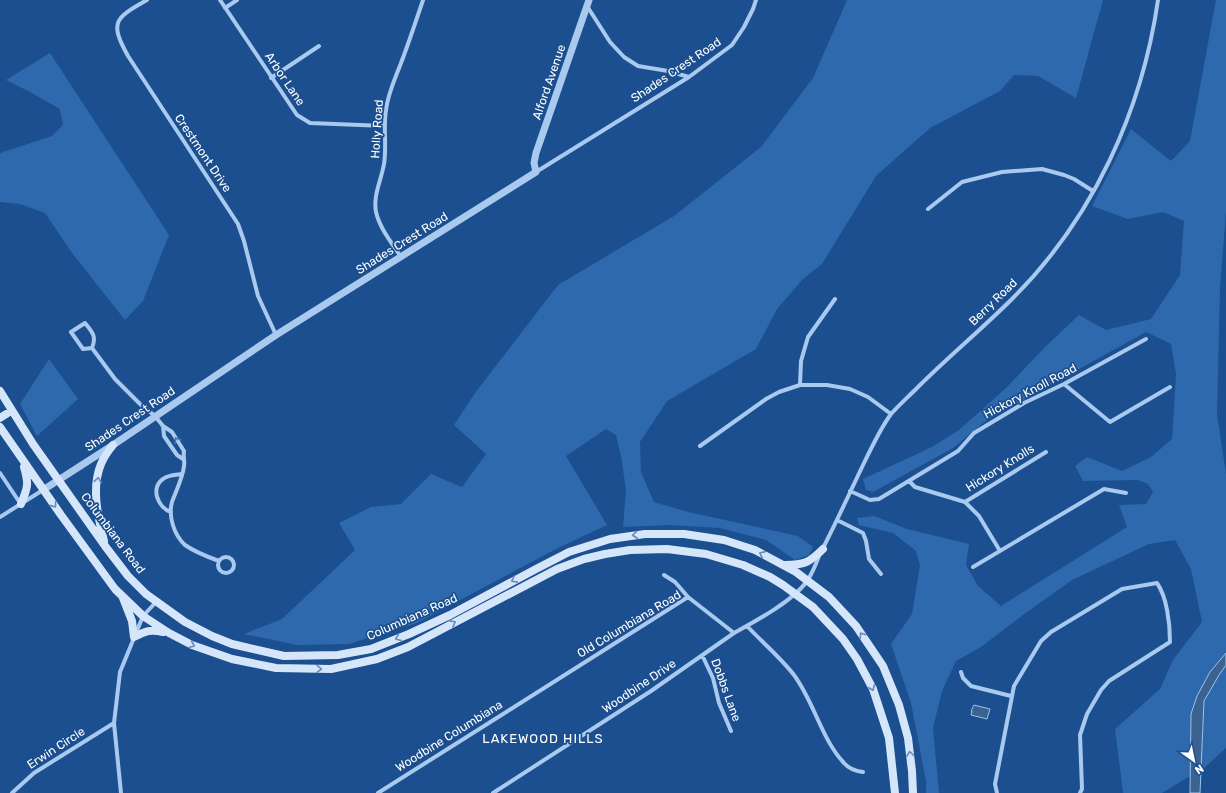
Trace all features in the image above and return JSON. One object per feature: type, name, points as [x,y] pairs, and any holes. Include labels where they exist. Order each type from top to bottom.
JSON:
[{"type":"main road","name":"Columbiana Road","points":[[0,391],[11,411],[105,546],[128,576],[146,594],[184,622],[212,636],[232,644],[284,656],[338,655],[371,649],[410,634],[450,615],[552,560],[583,547],[610,539],[644,534],[671,533],[696,535],[724,540],[754,550],[785,565],[829,597],[856,626],[883,666],[899,705],[908,738],[913,793]]},
{"type":"main road","points":[[0,418],[11,411]]},
{"type":"main road","name":"Columbiana Road","points":[[0,427],[43,490],[115,589],[143,616],[169,633],[192,645],[232,659],[276,668],[331,669],[377,659],[408,647],[557,569],[584,559],[618,551],[644,549],[681,550],[706,554],[743,565],[770,577],[796,593],[813,607],[843,639],[857,659],[873,689],[889,738],[895,793]]},
{"type":"main road","points":[[105,546],[97,510],[97,482],[100,465],[113,445]]},
{"type":"main road","points":[[21,504],[28,481],[22,460]]},
{"type":"main road","points":[[785,565],[806,563],[814,558],[823,549]]},
{"type":"main road","points":[[552,560],[557,569]]},
{"type":"main road","points":[[122,595],[132,621],[134,637],[143,632],[153,630],[169,633]]},
{"type":"street","name":"Crestmont Drive","points":[[147,0],[126,12],[118,20],[117,28],[121,43],[238,224],[244,241],[258,296],[276,335]]},
{"type":"street","name":"Arbor Lane","points":[[220,0],[297,115],[310,123],[385,126]]},
{"type":"street","points":[[225,8],[237,0]]},
{"type":"street","name":"Holly Road","points":[[401,257],[379,221],[375,204],[386,154],[385,126],[388,97],[423,0]]},
{"type":"street","name":"Shades Crest Road","points":[[43,490],[113,445],[276,335],[689,77],[732,46],[744,27],[756,0]]},
{"type":"street","name":"Berry Road","points":[[796,593],[807,581],[850,491],[891,414],[1027,283],[1066,234],[1093,192],[1114,151],[1139,86],[1150,46],[1158,0]]},
{"type":"street","points":[[588,3],[610,42],[624,57],[638,66],[668,71],[689,77]]},
{"type":"street","name":"Alford Avenue","points":[[536,172],[534,164],[536,153],[588,3]]},
{"type":"street","points":[[271,78],[319,46]]},
{"type":"street","points":[[928,209],[962,182],[1002,172],[1042,169],[1074,179],[1093,192]]},
{"type":"street","points":[[800,385],[801,361],[808,337],[836,299]]},
{"type":"street","points":[[86,323],[94,335],[95,341],[92,348],[83,349],[71,332],[86,323]]},
{"type":"street","name":"Hickory Knoll Road","points":[[909,480],[958,450],[974,432],[1024,402],[1064,384],[1146,339]]},
{"type":"street","points":[[92,348],[115,379],[140,404],[155,416],[163,426],[172,432],[184,451],[184,466],[172,504],[170,516],[174,527],[185,544],[219,562]]},
{"type":"street","points":[[1064,384],[1110,422],[1170,387]]},
{"type":"street","points":[[700,446],[766,399],[779,392],[800,385],[827,385],[850,389],[868,397],[891,414]]},
{"type":"street","points":[[163,426],[164,436],[177,455],[183,459]]},
{"type":"street","name":"Hickory Knolls","points":[[965,502],[1046,452]]},
{"type":"street","points":[[0,473],[21,504]]},
{"type":"street","points":[[171,512],[158,501],[156,494],[158,486],[162,480],[168,476],[182,474]]},
{"type":"street","points":[[850,491],[866,499],[875,500],[909,480]]},
{"type":"street","name":"Hickory Knolls","points":[[909,480],[915,487],[965,502],[979,516],[1000,551]]},
{"type":"street","points":[[973,567],[1104,489],[1126,493]]},
{"type":"street","points":[[0,517],[43,490]]},
{"type":"street","points":[[837,520],[863,533],[869,560],[881,574]]},
{"type":"street","points":[[664,575],[675,582],[688,597]]},
{"type":"street","points":[[997,793],[995,784],[1011,696],[1014,686],[1041,641],[1051,632],[1122,589],[1157,582],[1162,590],[1170,628],[1170,642],[1109,681],[1100,690],[1087,714],[1080,735],[1082,789],[1080,793]]},
{"type":"street","name":"Woodbine Drive","points":[[493,793],[645,695],[734,633],[796,593]]},
{"type":"street","name":"Old Columbiana Road","points":[[532,696],[688,597],[734,633]]},
{"type":"street","points":[[121,793],[114,723],[120,672],[143,616],[156,602]]},
{"type":"street","points":[[747,626],[793,674],[804,690],[830,744],[844,764],[853,771],[863,772]]},
{"type":"street","name":"Dobbs Lane","points":[[702,655],[713,678],[720,703],[731,732]]},
{"type":"street","points":[[961,672],[963,678],[971,686],[1011,696]]},
{"type":"street","name":"Woodbine Columbiana","points":[[378,793],[532,696]]},
{"type":"street","name":"Erwin Circle","points":[[12,793],[34,773],[114,723]]},
{"type":"shaded area","points":[[847,0],[1103,0],[1076,98],[1038,76],[1014,75],[1000,91],[930,128],[876,176],[822,264],[803,279],[777,309],[756,349],[667,401],[640,442],[641,472],[654,502],[688,512],[798,536],[813,547],[809,555],[795,560],[766,540],[720,528],[670,525],[623,527],[626,490],[621,456],[616,435],[606,429],[566,456],[607,525],[556,549],[417,623],[349,644],[297,645],[244,634],[282,619],[355,550],[339,523],[371,507],[401,504],[431,474],[462,487],[486,454],[454,425],[475,393],[558,285],[674,216],[761,147],[813,78]]},
{"type":"shaded area","points":[[1216,0],[1226,0],[1226,212],[1220,288],[1217,414],[1226,474],[1226,653],[1210,672],[1197,696],[1191,714],[1190,776],[1162,793],[1123,793],[1115,729],[1160,689],[1173,660],[1202,622],[1191,569],[1175,540],[1149,544],[1072,580],[981,647],[956,661],[942,691],[933,728],[939,793],[926,793],[926,781],[911,703],[891,644],[912,614],[920,565],[916,551],[893,533],[859,525],[857,518],[874,516],[907,529],[969,544],[966,565],[978,586],[1001,606],[1127,527],[1119,505],[1146,504],[1153,492],[1148,484],[1138,480],[1083,481],[1075,466],[1087,457],[1122,471],[1151,457],[1172,439],[1176,374],[1171,344],[1146,332],[987,420],[953,448],[873,492],[866,490],[863,479],[932,447],[959,430],[1006,388],[1045,347],[1079,315],[1106,330],[1151,319],[1180,275],[1184,221],[1163,212],[1128,219],[1092,206],[1131,129],[1171,161],[1190,141]]},
{"type":"shaded area","points":[[50,53],[169,235],[143,301],[125,320],[72,253],[45,213],[20,204],[0,202],[0,153],[52,136],[63,125],[60,109],[6,80]]},
{"type":"shaded area","points":[[49,359],[78,399],[37,436],[20,404]]},
{"type":"shaded area","points":[[1226,653],[1226,665],[1204,701],[1200,793],[1190,793],[1191,714],[1197,696],[1210,672]]},
{"type":"shaded area","points":[[1226,665],[1226,748],[1201,771],[1204,701]]},
{"type":"shaded area","points":[[974,705],[990,709],[987,719],[971,715]]},
{"type":"district","name":"LAKEWOOD HILLS","points":[[543,738]]}]
